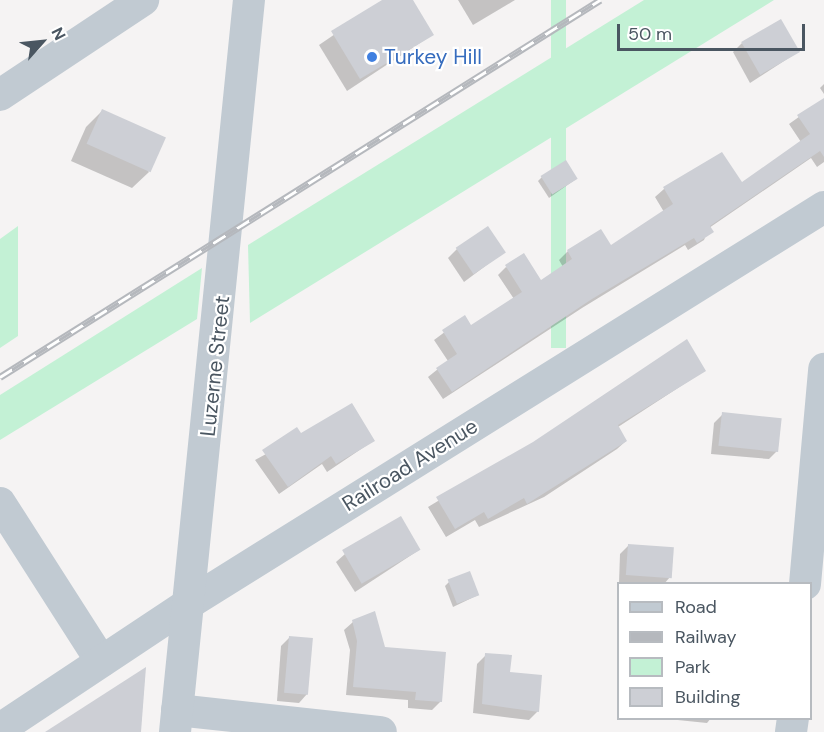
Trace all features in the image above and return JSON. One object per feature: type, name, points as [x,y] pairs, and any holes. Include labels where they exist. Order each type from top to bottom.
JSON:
[{"type":"street","points":[[0,95],[143,0]]},
{"type":"street","name":"Luzerne Street","points":[[176,721],[191,602],[249,0]]},
{"type":"street","name":"Railroad Avenue","points":[[0,729],[191,602],[824,207]]},
{"type":"street","points":[[805,582],[824,369]]},
{"type":"street","points":[[0,503],[101,661]]},
{"type":"street","points":[[176,721],[381,732]]},
{"type":"green space","points":[[551,0],[566,0],[566,348],[551,348]]},
{"type":"green space","points":[[644,0],[774,0],[250,323],[248,245]]},
{"type":"green space","points":[[18,226],[18,336],[0,348],[0,239]]},
{"type":"green space","points":[[202,268],[197,319],[0,440],[0,395]]},
{"type":"building","name":"Turkey Hill","points":[[382,0],[413,0],[434,35],[360,79],[331,31]]},
{"type":"building","points":[[781,19],[800,52],[760,75],[741,42]]},
{"type":"building","points":[[824,98],[824,157],[820,151],[710,226],[714,232],[697,243],[694,238],[592,299],[452,392],[436,368],[457,354],[442,330],[465,315],[471,325],[522,292],[505,265],[524,253],[541,280],[572,259],[567,250],[601,229],[611,245],[673,204],[663,187],[722,152],[742,182],[810,134],[797,115]]},
{"type":"building","points":[[102,109],[166,137],[150,172],[87,144]]},
{"type":"building","points":[[566,160],[578,179],[552,195],[541,176]]},
{"type":"building","points":[[488,226],[506,253],[474,274],[456,248]]},
{"type":"building","points":[[687,339],[706,371],[618,425],[627,441],[527,504],[524,498],[488,519],[484,512],[455,529],[436,497],[533,442]]},
{"type":"building","points":[[352,403],[375,441],[336,464],[331,456],[288,487],[262,450],[297,427],[301,433]]},
{"type":"building","points":[[722,412],[782,418],[778,452],[718,446]]},
{"type":"building","points":[[401,516],[420,550],[362,584],[342,550]]},
{"type":"building","points":[[628,544],[674,547],[672,578],[626,575]]},
{"type":"building","points":[[470,571],[479,595],[457,604],[448,580]]},
{"type":"building","points":[[375,611],[385,647],[446,652],[442,702],[415,700],[416,692],[353,687],[357,641],[352,620]]},
{"type":"building","points":[[289,636],[313,638],[308,695],[284,693]]},
{"type":"building","points":[[485,653],[512,655],[510,672],[542,675],[539,712],[482,704]]},
{"type":"building","points":[[146,667],[141,732],[45,732]]},
{"type":"railway","points":[[0,377],[600,0]]},
{"type":"place","name":"Turkey Hill","points":[[372,57]]}]
